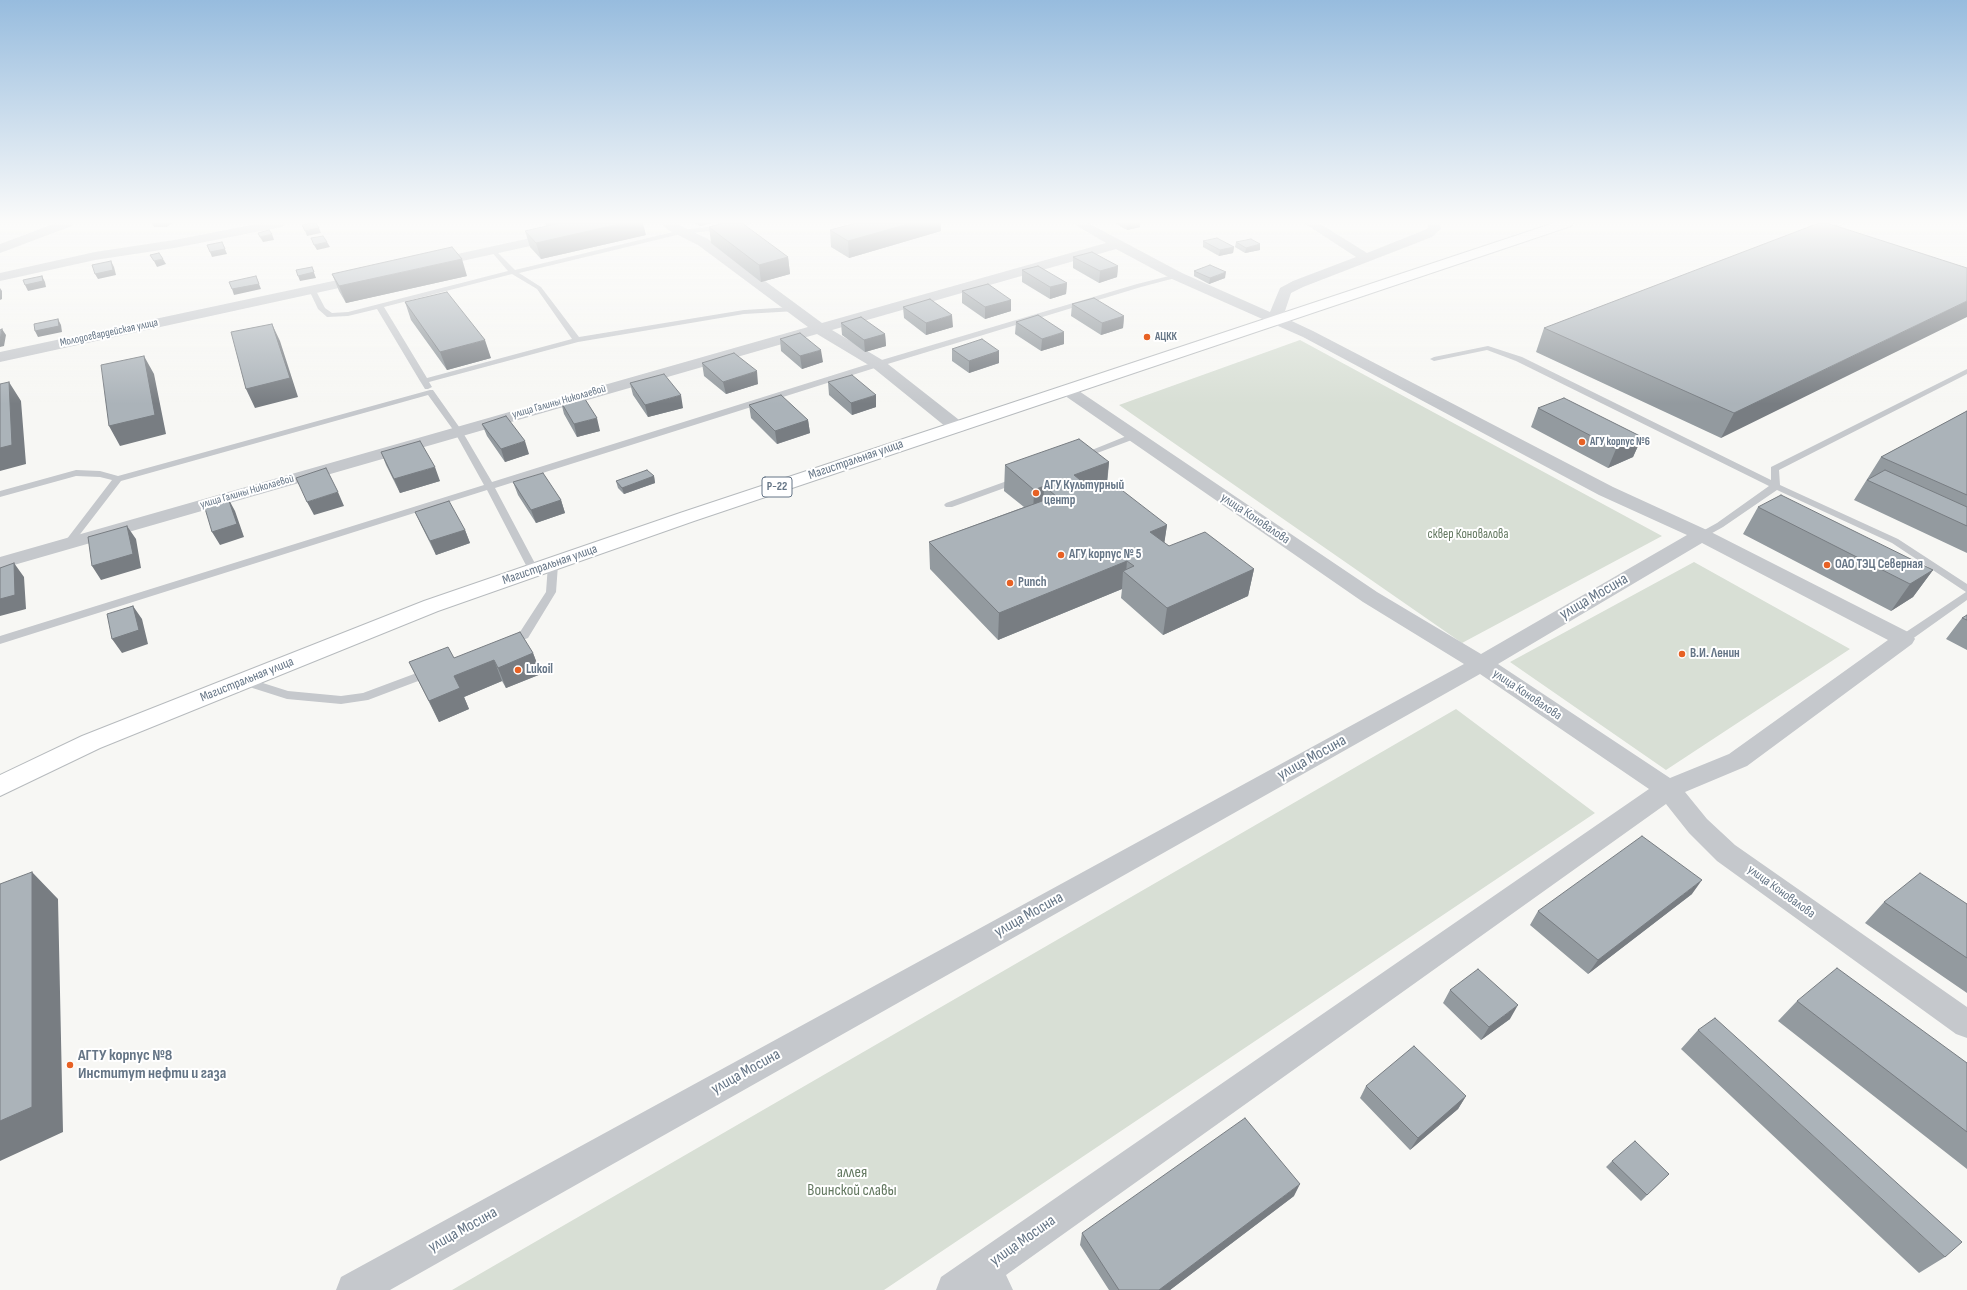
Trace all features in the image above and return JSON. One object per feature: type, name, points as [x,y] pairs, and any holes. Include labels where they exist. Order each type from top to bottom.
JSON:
[{"type":"highway","name":"Магистральная улица","points":[[0,786],[91,742],[431,606],[553,565],[687,517],[1384,283]]},
{"type":"street","name":"Молодогвардейская улица","points":[[0,357],[344,283]]},
{"type":"street","points":[[758,283],[820,329],[878,364],[957,427]]},
{"type":"street","name":"улица Галины Николаевой","points":[[0,563],[458,431],[981,283]]},
{"type":"street","points":[[1193,283],[1308,334],[1606,492],[1702,535],[1904,639]]},
{"type":"street","points":[[1275,319],[1285,291],[1300,283]]},
{"type":"street","name":"улица Коновалова","points":[[1067,390],[1370,597],[1481,664],[1668,789],[1698,826],[1726,853],[1967,1024]]},
{"type":"street","name":"улица Мосина","points":[[354,1290],[1481,664],[1702,535]]},
{"type":"street","name":"улица Мосина","points":[[954,1290],[989,1280],[1668,789],[1738,760],[1904,639]]},
{"type":"lane","points":[[313,290],[322,309],[330,315],[348,314],[380,307],[470,283]]},
{"type":"lane","points":[[531,283],[539,288],[577,340]]},
{"type":"lane","points":[[0,640],[878,364],[1147,283]]},
{"type":"lane","points":[[380,307],[430,392],[458,431],[490,485],[534,571]]},
{"type":"lane","points":[[424,381],[577,340],[720,315],[793,309]]},
{"type":"lane","points":[[1434,359],[1488,348],[1520,359],[1776,486],[1895,542],[1967,589]]},
{"type":"lane","points":[[1776,486],[1774,468],[1967,370]]},
{"type":"lane","points":[[0,494],[76,473],[100,474],[118,478],[430,392]]},
{"type":"lane","points":[[1075,458],[1134,436]]},
{"type":"lane","points":[[68,544],[118,478]]},
{"type":"lane","points":[[949,505],[1023,478]]},
{"type":"lane","points":[[1702,535],[1720,525],[1776,486]]},
{"type":"lane","points":[[495,646],[524,635],[551,592],[553,565]]},
{"type":"lane","points":[[1904,639],[1967,596]]},
{"type":"lane","points":[[244,681],[288,694],[340,700],[364,697],[444,666]]},
{"type":"green space","name":"сквер Коновалова","points":[[1300,340],[1662,536],[1462,643],[1119,405]]},
{"type":"green space","points":[[1694,562],[1850,649],[1666,770],[1510,662]]},
{"type":"green space","name":"аллея Воинской славы","points":[[1456,709],[1595,813],[884,1290],[452,1290]]},
{"type":"building","points":[[230,283],[259,284],[232,289]]},
{"type":"building","points":[[337,283],[352,283],[339,286]]},
{"type":"building","points":[[1044,283],[1066,283],[1050,287]]},
{"type":"building","points":[[1661,283],[1967,283],[1967,301],[1734,413],[1544,328]]},
{"type":"building","points":[[988,284],[1011,300],[985,307],[962,291]]},
{"type":"building","points":[[447,292],[485,340],[440,352],[405,302]]},
{"type":"building","points":[[1094,298],[1124,316],[1102,323],[1072,304]]},
{"type":"building","points":[[930,299],[952,315],[926,323],[903,307]]},
{"type":"building","points":[[1038,315],[1064,332],[1042,339],[1016,322]]},
{"type":"building","points":[[861,317],[885,334],[864,340],[841,323]]},
{"type":"building","points":[[58,319],[59,326],[35,331],[34,324]]},
{"type":"building","points":[[272,324],[290,378],[246,389],[231,332]]},
{"type":"building","points":[[800,333],[821,350],[800,356],[780,339]]},
{"type":"building","points":[[982,339],[999,351],[969,361],[952,349]]},
{"type":"building","points":[[734,353],[757,371],[723,382],[702,363]]},
{"type":"building","points":[[144,356],[155,415],[109,426],[101,365]]},
{"type":"building","points":[[664,374],[681,395],[645,405],[630,383]]},
{"type":"building","points":[[852,375],[876,395],[851,403],[828,382]]},
{"type":"building","points":[[9,382],[12,445],[0,448],[0,384]]},
{"type":"building","points":[[781,395],[808,420],[775,431],[749,405]]},
{"type":"building","points":[[583,396],[597,418],[574,424],[561,402]]},
{"type":"building","points":[[1564,398],[1642,437],[1616,449],[1538,408]]},
{"type":"building","points":[[1967,411],[1967,495],[1881,457]]},
{"type":"building","points":[[506,416],[525,441],[501,449],[482,424]]},
{"type":"building","name":"АГУ корпус № 5","points":[[1079,439],[1109,462],[1074,475],[1095,492],[1114,484],[1167,525],[1150,532],[1169,546],[1205,532],[1254,569],[1167,608],[1123,571],[1134,566],[1127,561],[999,613],[929,542],[1056,496],[1044,486],[1034,490],[1005,465]]},
{"type":"building","points":[[420,441],[435,467],[394,479],[381,452]]},
{"type":"building","points":[[326,468],[338,492],[307,502],[296,478]]},
{"type":"building","points":[[647,470],[654,476],[622,488],[616,481]]},
{"type":"building","points":[[1885,470],[1967,507],[1967,526],[1867,480]]},
{"type":"building","points":[[543,473],[561,500],[531,510],[513,482]]},
{"type":"building","points":[[1781,495],[1933,570],[1910,584],[1758,507]]},
{"type":"building","points":[[228,498],[237,524],[212,532],[204,505]]},
{"type":"building","points":[[449,501],[465,530],[430,541],[415,512]]},
{"type":"building","points":[[127,526],[133,554],[92,566],[88,537]]},
{"type":"building","points":[[14,563],[15,595],[0,599],[0,568]]},
{"type":"building","points":[[133,606],[139,630],[112,639],[107,614]]},
{"type":"building","points":[[1967,615],[1967,620],[1962,618]]},
{"type":"building","points":[[520,632],[533,653],[498,668],[494,660],[454,676],[460,688],[429,701],[409,662],[448,647],[454,658]]},
{"type":"building","points":[[1642,836],[1702,880],[1598,960],[1538,911]]},
{"type":"building","points":[[32,872],[32,1107],[0,1121],[0,884]]},
{"type":"building","points":[[1920,873],[1967,904],[1967,958],[1884,902]]},
{"type":"building","points":[[1837,968],[1967,1063],[1967,1132],[1797,1001]]},
{"type":"building","points":[[1478,969],[1518,1005],[1489,1027],[1450,990]]},
{"type":"building","points":[[1715,1018],[1962,1242],[1945,1257],[1698,1030]]},
{"type":"building","points":[[1414,1046],[1466,1096],[1418,1138],[1366,1086]]},
{"type":"building","points":[[1245,1118],[1300,1184],[1159,1290],[1119,1290],[1082,1233]]},
{"type":"building","points":[[1635,1141],[1669,1174],[1647,1195],[1612,1161]]},
{"type":"place","name":"АЦКК","points":[[1147,337]]},
{"type":"place","name":"АГУ корпус №6","points":[[1582,442]]},
{"type":"place","name":"АГУ Культурный центр","points":[[1036,493]]},
{"type":"place","name":"АГУ корпус № 5","points":[[1061,555]]},
{"type":"place","name":"ОАО ТЭЦ Северная","points":[[1827,565]]},
{"type":"place","name":"Punch","points":[[1010,583]]},
{"type":"place","name":"В.И. Ленин","points":[[1682,654]]},
{"type":"place","name":"Lukoil","points":[[518,670]]},
{"type":"place","name":"АГТУ корпус №8 Институт нефти и газа","points":[[70,1065]]}]
